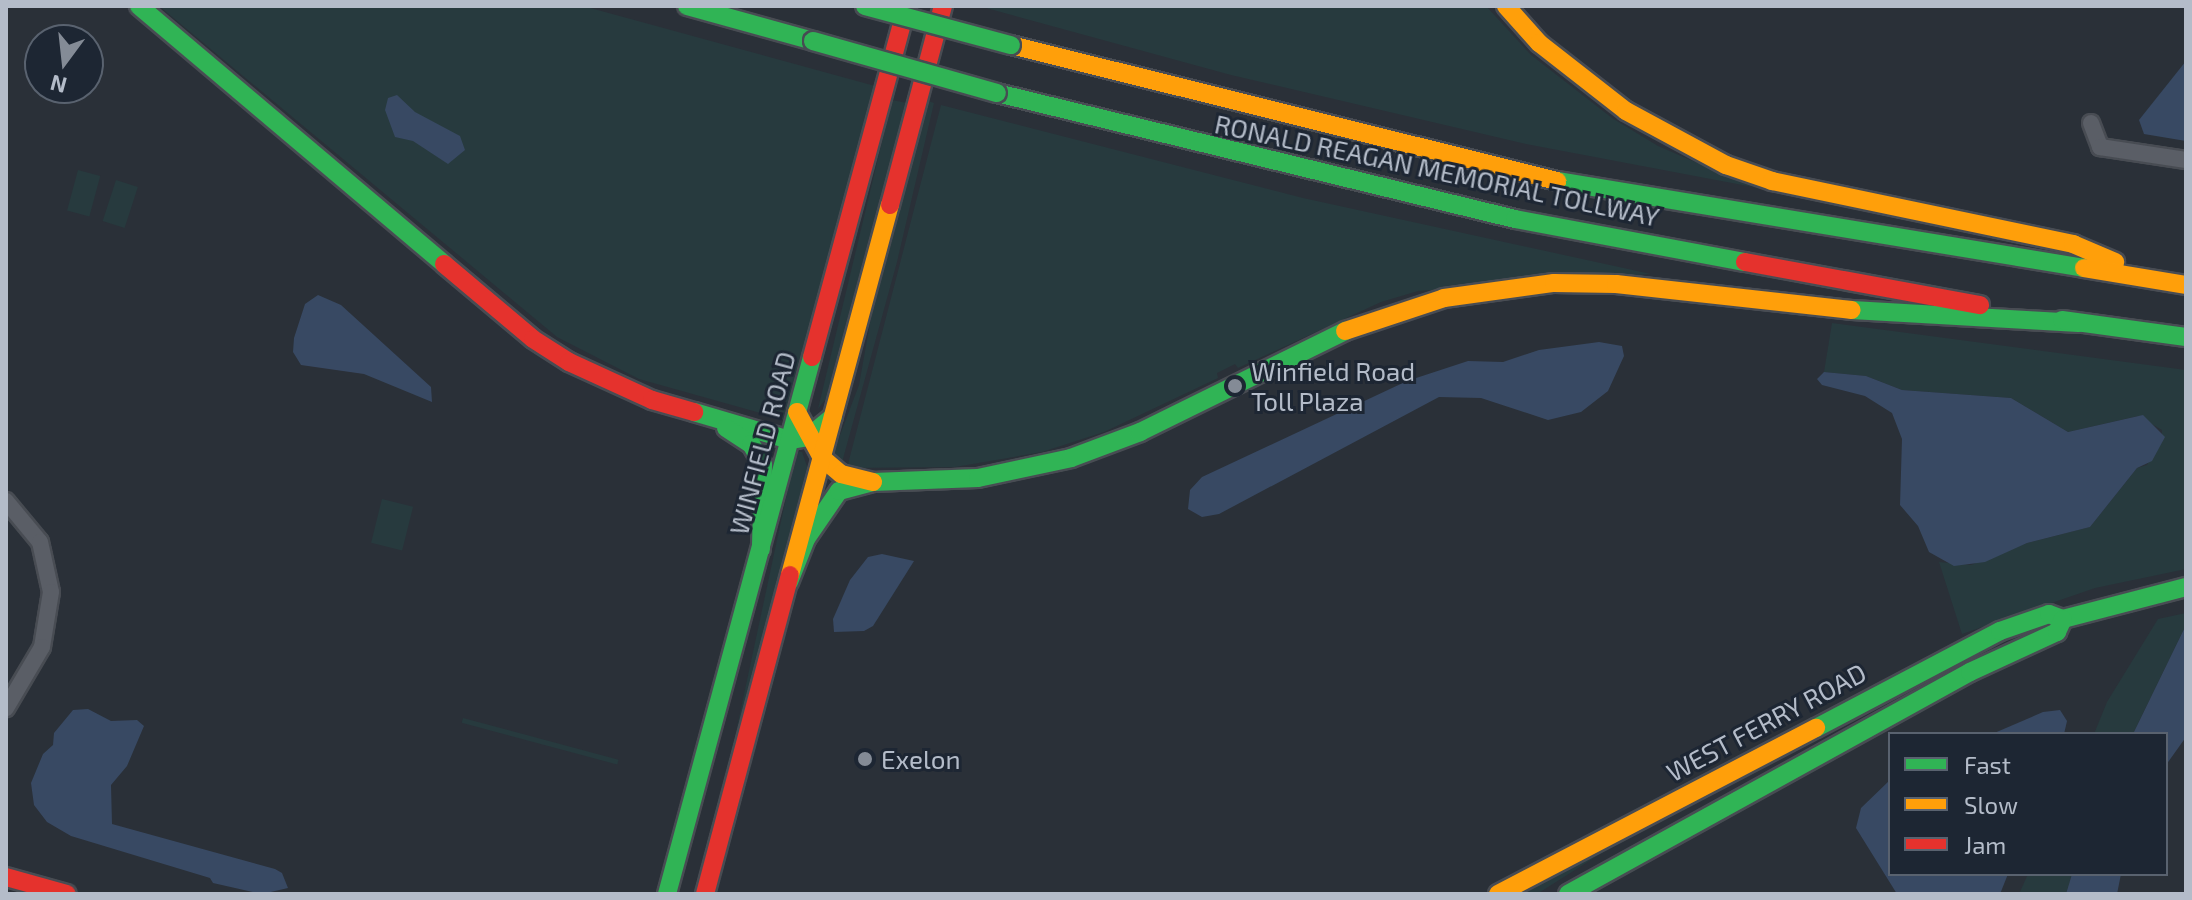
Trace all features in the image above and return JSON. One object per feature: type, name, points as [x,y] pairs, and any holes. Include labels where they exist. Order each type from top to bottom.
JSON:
[{"type":"main road","points":[[139,6],[533,339],[607,383],[695,414],[799,438],[841,474],[873,482]]},
{"type":"main road","name":"RONALD REAGAN MEMORIAL TOLLWAY","points":[[687,6],[997,93],[1515,219],[2079,323],[2186,337]]},
{"type":"main road","name":"RONALD REAGAN MEMORIAL TOLLWAY","points":[[865,6],[1569,184],[2186,285]]},
{"type":"main road","name":"WINFIELD ROAD","points":[[667,894],[761,549],[799,438],[797,412],[907,6]]},
{"type":"main road","points":[[705,894],[943,6]]},
{"type":"main road","points":[[1506,6],[1569,68],[1626,111],[1701,154],[1772,181],[2073,244],[2157,281]]},
{"type":"main road","points":[[789,582],[828,503],[839,491],[873,482],[978,478],[1071,458],[1140,432],[1264,366],[1369,320],[1494,290],[1616,284],[1922,318],[2079,323]]},
{"type":"main road","points":[[695,414],[743,438],[759,454],[765,486],[761,549]]},
{"type":"main road","points":[[799,438],[833,417]]},
{"type":"main road","name":"WEST FERRY ROAD","points":[[1498,894],[1930,664],[2049,614],[2063,619],[2145,594],[2186,587]]},
{"type":"main road","name":"WEST FERRY ROAD","points":[[1568,894],[1970,672],[2057,632],[2063,619]]},
{"type":"main road","points":[[6,877],[67,894]]},
{"type":"street","points":[[2091,123],[2100,147],[2186,160]]},
{"type":"street","points":[[6,501],[40,542],[51,592],[42,647],[6,708]]},
{"type":"green space","points":[[159,6],[583,6],[875,86],[785,420],[639,379],[557,337]]},
{"type":"green space","points":[[979,6],[1486,6],[1531,55],[1612,118],[1658,146],[1753,187],[1526,144],[1231,75]]},
{"type":"green space","points":[[892,100],[907,103],[828,396],[818,409]]},
{"type":"green space","points":[[928,101],[934,103],[897,262],[841,466],[831,459],[859,385],[874,301]]},
{"type":"green space","points":[[941,105],[1303,198],[1651,274],[1418,291],[1381,302],[1238,368],[1235,364],[1217,373],[1218,378],[1104,432],[1042,452],[955,467],[847,468]]},
{"type":"green space","points":[[78,170],[100,176],[89,217],[67,211]]},
{"type":"green space","points":[[116,180],[138,187],[125,228],[103,221]]},
{"type":"green space","points":[[1832,323],[2186,370],[2186,569],[2095,588],[1962,634],[1939,562],[1971,565],[2027,543],[2090,527],[2137,468],[2147,465],[2162,440],[2162,430],[2138,416],[2068,432],[2011,398],[1902,390],[1866,376],[1824,372]]},
{"type":"green space","points":[[796,451],[802,452],[808,469],[733,746]]},
{"type":"green space","points":[[382,499],[413,507],[402,550],[371,543]]},
{"type":"green space","points":[[2186,613],[2186,625],[2134,732],[2095,732],[2107,702],[2158,619]]},
{"type":"green space","points":[[463,718],[619,760],[617,764],[462,723]]},
{"type":"green space","points":[[1638,830],[1537,894],[1515,894]]},
{"type":"green space","points":[[2027,876],[2071,876],[2066,894],[2019,894]]},
{"type":"water","points":[[2186,61],[2186,141],[2144,134],[2139,120]]},
{"type":"water","points":[[397,95],[415,112],[460,136],[465,150],[448,164],[413,141],[395,137],[385,110],[388,98]]},
{"type":"water","points":[[318,295],[341,305],[431,387],[432,402],[364,374],[301,365],[293,352],[294,338],[305,304]]},
{"type":"water","points":[[1599,342],[1622,346],[1624,356],[1608,391],[1581,412],[1548,420],[1481,398],[1439,397],[1219,514],[1202,517],[1188,509],[1190,490],[1202,477],[1407,381],[1468,361],[1503,362],[1539,350]]},
{"type":"water","points":[[1824,372],[1866,376],[1902,390],[2011,398],[2068,432],[2143,415],[2165,437],[2152,461],[2137,468],[2090,527],[2027,543],[1985,562],[1954,566],[1929,552],[1918,526],[1900,505],[1902,439],[1892,413],[1865,396],[1822,385],[1817,379]]},
{"type":"water","points":[[882,554],[914,561],[873,626],[864,631],[834,632],[833,619],[850,580],[868,557]]},
{"type":"water","points":[[2186,625],[2186,737],[2168,762],[2168,732],[2134,732]]},
{"type":"water","points":[[88,709],[111,721],[137,720],[144,726],[127,766],[111,785],[112,824],[275,869],[282,873],[288,888],[262,894],[213,883],[210,878],[71,836],[47,822],[34,805],[31,783],[43,754],[53,745],[54,733],[73,710]]},
{"type":"water","points":[[2060,710],[2067,721],[2064,732],[1997,732],[2043,712]]},
{"type":"water","points":[[1888,782],[1888,876],[2007,876],[2000,894],[1897,894],[1856,828],[1861,808]]},
{"type":"water","points":[[2071,876],[2121,876],[2117,894],[2066,894]]},
{"type":"traffic: fast","points":[[139,6],[444,264]]},
{"type":"traffic: fast","points":[[687,6],[813,41]]},
{"type":"traffic: fast","points":[[865,6],[1011,45]]},
{"type":"traffic: fast","points":[[813,41],[997,93]]},
{"type":"traffic: fast","points":[[997,93],[1515,219],[1745,262]]},
{"type":"traffic: fast","points":[[1557,181],[2084,268]]},
{"type":"traffic: fast","points":[[1852,310],[2079,323]]},
{"type":"traffic: fast","points":[[2062,320],[2186,337]]},
{"type":"traffic: fast","points":[[789,582],[806,539],[839,491],[873,482],[978,478],[1071,458],[1140,432],[1345,331]]},
{"type":"traffic: fast","points":[[667,894],[812,357]]},
{"type":"traffic: fast","points":[[694,412],[790,440],[808,437],[833,417]]},
{"type":"traffic: fast","points":[[726,428],[751,444],[763,465],[761,549]]},
{"type":"traffic: fast","points":[[1816,728],[2000,631],[2049,614],[2063,619],[2186,587]]},
{"type":"traffic: fast","points":[[1568,894],[1970,672],[2057,632],[2063,619]]},
{"type":"traffic: slow","points":[[1506,6],[1539,43],[1626,111],[1726,165],[1772,181],[2073,244],[2115,262]]},
{"type":"traffic: slow","points":[[1011,45],[1557,181]]},
{"type":"traffic: slow","points":[[790,575],[890,205]]},
{"type":"traffic: slow","points":[[2084,268],[2186,285]]},
{"type":"traffic: slow","points":[[1345,331],[1444,298],[1554,283],[1616,284],[1852,310]]},
{"type":"traffic: slow","points":[[797,412],[822,458],[841,474],[873,482]]},
{"type":"traffic: slow","points":[[1498,894],[1816,728]]},
{"type":"traffic: jam","points":[[812,357],[907,6]]},
{"type":"traffic: jam","points":[[890,205],[943,6]]},
{"type":"traffic: jam","points":[[1745,262],[1980,305]]},
{"type":"traffic: jam","points":[[444,264],[533,339],[569,362],[652,400],[694,412]]},
{"type":"traffic: jam","points":[[705,894],[790,575]]},
{"type":"traffic: jam","points":[[6,877],[67,894]]},
{"type":"place","name":"Winfield Road Toll Plaza","points":[[1235,386]]},
{"type":"place","name":"Exelon","points":[[865,759]]}]
